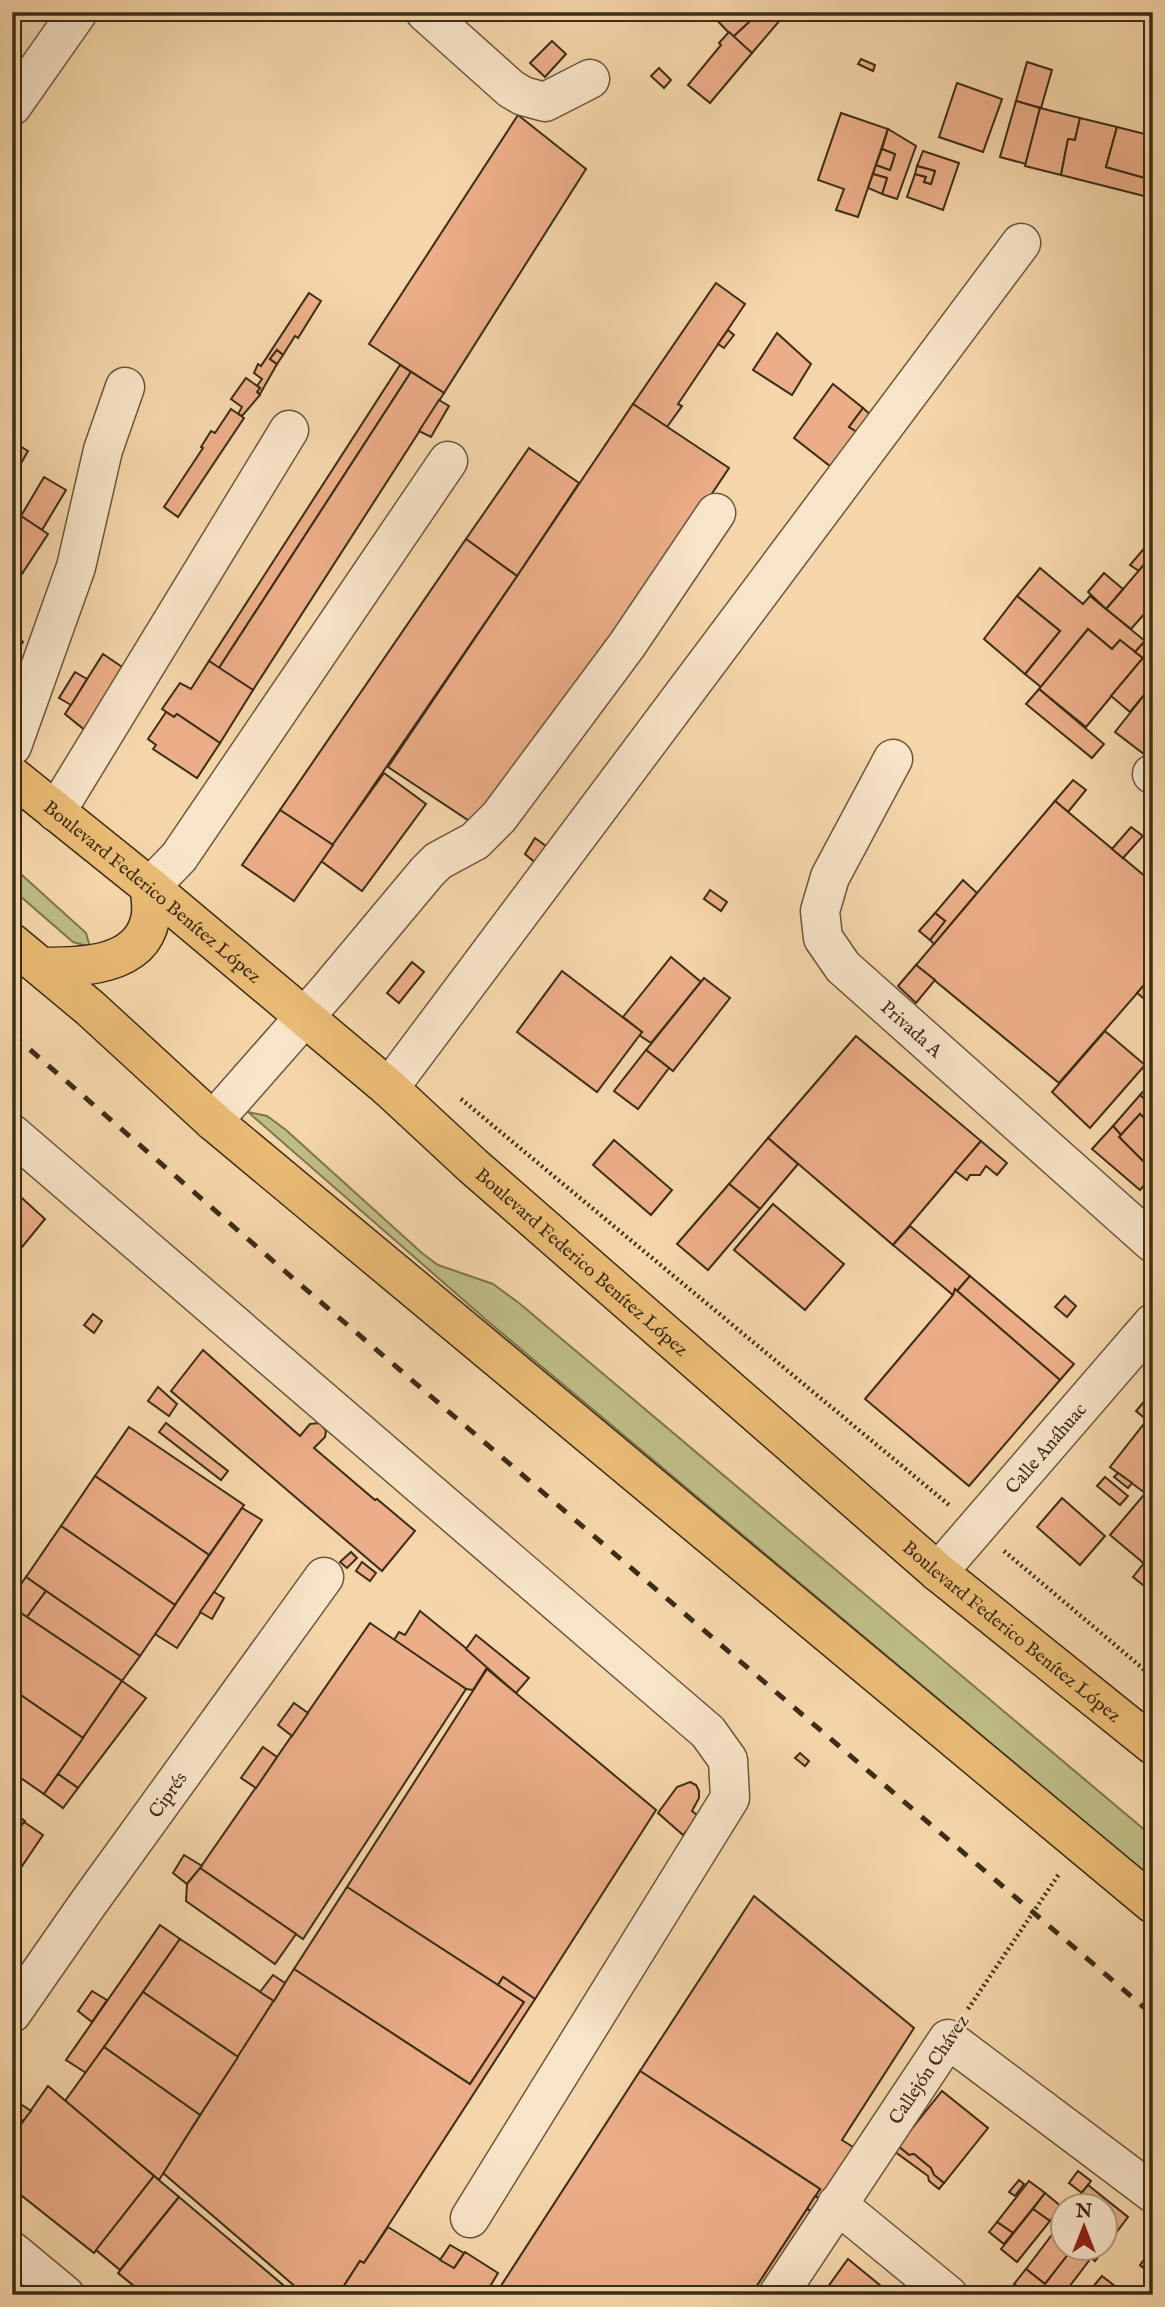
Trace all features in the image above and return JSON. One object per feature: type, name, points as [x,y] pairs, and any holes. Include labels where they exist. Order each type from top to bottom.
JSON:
[{"type":"main road","name":"Boulevard Federico Benítez López","points":[[12,776],[150,887],[389,1088],[473,1166],[938,1572],[1153,1745]]},
{"type":"main road","points":[[42,967],[82,967],[117,957],[141,942],[151,919],[150,887]]},
{"type":"main road","points":[[12,943],[90,1008],[213,1121],[1153,1904]]},
{"type":"street","points":[[12,106],[78,12]]},
{"type":"street","points":[[425,12],[511,89],[523,96],[545,102],[590,79]]},
{"type":"street","points":[[389,1088],[1021,243]]},
{"type":"street","points":[[12,746],[76,567],[103,450],[125,387]]},
{"type":"street","points":[[56,812],[289,430]]},
{"type":"street","points":[[150,887],[179,857],[448,461]]},
{"type":"street","points":[[213,1121],[427,872],[438,861],[475,841],[499,817],[627,645],[716,513]]},
{"type":"street","name":"Privada A","points":[[893,759],[830,877],[820,911],[823,938],[843,967],[1153,1243]]},
{"type":"street","points":[[12,1134],[708,1732],[728,1760],[730,1798],[470,2218]]},
{"type":"street","name":"Calle Anáhuac","points":[[938,1572],[1153,1323]]},
{"type":"street","name":"Ciprés","points":[[12,2013],[324,1577]]},
{"type":"street","points":[[948,2039],[1153,2193]]},
{"type":"street","name":"Callejón Chávez","points":[[778,2295],[948,2039]]},
{"type":"street","points":[[837,2204],[948,2295]]},
{"type":"street","points":[[12,2251],[65,2295]]},
{"type":"path","points":[[412,1058],[1153,1677]]},
{"type":"path","name":"Callejón Chávez","points":[[948,2039],[1080,1844]]},
{"type":"shaded area","points":[[12,866],[86,933],[90,947],[73,942],[12,889]]},
{"type":"shaded area","points":[[248,1112],[267,1116],[286,1130],[438,1265],[493,1284],[519,1303],[1153,1837],[1153,1879],[491,1324]]},
{"type":"building","points":[[709,12],[760,12],[733,37]]},
{"type":"building","points":[[760,12],[774,12],[781,19],[752,53],[733,37]]},
{"type":"building","points":[[729,32],[752,53],[710,103],[688,85]]},
{"type":"building","points":[[552,41],[566,54],[545,77],[530,63]]},
{"type":"building","points":[[861,59],[875,65],[873,71],[858,64]]},
{"type":"building","points":[[1027,62],[1052,70],[1041,108],[1016,101]]},
{"type":"building","points":[[659,68],[671,80],[664,88],[651,76]]},
{"type":"building","points":[[957,83],[1002,99],[983,152],[939,137]]},
{"type":"building","points":[[1016,101],[1040,108],[1026,164],[1000,157]]},
{"type":"building","points":[[1040,108],[1080,118],[1075,140],[1068,139],[1061,175],[1025,166]]},
{"type":"building","points":[[841,113],[888,129],[858,217],[836,210],[844,189],[818,180]]},
{"type":"building","points":[[518,115],[586,169],[444,393],[369,344]]},
{"type":"building","points":[[1080,118],[1117,127],[1106,167],[1152,180],[1148,197],[1061,175],[1068,139],[1075,140]]},
{"type":"building","points":[[1117,127],[1153,136],[1152,180],[1106,167]]},
{"type":"building","points":[[888,129],[916,146],[897,199],[882,194],[887,178],[873,174],[876,165],[890,170],[895,154],[882,149]]},
{"type":"building","points":[[882,149],[895,154],[890,170],[876,165]]},
{"type":"building","points":[[923,151],[959,163],[943,210],[907,197],[915,174],[926,177],[924,182],[931,184],[935,171],[917,166]]},
{"type":"building","points":[[917,166],[935,171],[931,184],[924,182],[926,177],[915,174]]},
{"type":"building","points":[[873,174],[887,178],[882,194],[868,188]]},
{"type":"building","points":[[716,283],[745,304],[678,404],[682,406],[667,427],[633,404]]},
{"type":"building","points":[[309,293],[321,301],[298,338],[295,336],[283,355],[277,350],[270,359],[277,364],[260,394],[257,392],[260,388],[257,386],[262,379],[254,373],[258,364],[261,366]]},
{"type":"building","points":[[728,330],[734,335],[724,348],[718,344]]},
{"type":"building","points":[[777,333],[811,364],[792,395],[753,370]]},
{"type":"building","points":[[277,350],[283,355],[277,364],[270,359]]},
{"type":"building","points":[[400,365],[411,372],[219,668],[209,661]]},
{"type":"building","points":[[411,372],[444,393],[253,690],[219,668]]},
{"type":"building","points":[[246,378],[260,388],[257,392],[260,395],[242,416],[238,414],[242,407],[231,399]]},
{"type":"building","points":[[833,384],[863,408],[849,427],[862,435],[835,470],[794,438]]},
{"type":"building","points":[[439,400],[449,406],[431,437],[419,431]]},
{"type":"building","points":[[633,404],[729,468],[486,832],[388,767]]},
{"type":"building","points":[[863,408],[874,418],[862,435],[849,427]]},
{"type":"building","points":[[231,409],[244,418],[178,517],[164,507],[203,448],[201,447],[211,431],[215,433]]},
{"type":"building","points":[[12,441],[28,451],[19,467],[12,463]]},
{"type":"building","points":[[529,448],[579,483],[517,576],[466,539]]},
{"type":"building","points":[[44,477],[66,490],[42,530],[21,516]]},
{"type":"building","points":[[21,516],[48,534],[20,577],[12,573],[12,529]]},
{"type":"building","points":[[1153,538],[1153,554],[1139,571],[1130,565]]},
{"type":"building","points":[[466,539],[517,576],[333,845],[280,810]]},
{"type":"building","points":[[1153,554],[1153,604],[1131,629],[1106,609]]},
{"type":"building","points":[[1040,568],[1083,604],[1090,596],[1145,641],[1135,652],[1120,640],[1112,649],[1088,629],[1041,687],[1025,674],[1060,631],[1017,596]]},
{"type":"building","points":[[1104,573],[1123,589],[1106,609],[1088,592]]},
{"type":"building","points":[[1017,596],[1060,631],[1025,674],[984,639]]},
{"type":"building","points":[[12,620],[20,626],[12,637]]},
{"type":"building","points":[[1088,629],[1112,649],[1120,640],[1143,658],[1086,727],[1039,689]]},
{"type":"building","points":[[17,637],[23,642],[16,651],[12,648],[12,643]]},
{"type":"building","points":[[1145,641],[1153,648],[1153,684],[1130,712],[1111,696],[1143,658],[1135,652]]},
{"type":"building","points":[[103,654],[134,675],[92,736],[65,714]]},
{"type":"building","points":[[209,661],[253,690],[220,743],[177,714],[174,717],[162,709],[180,683],[191,689]]},
{"type":"building","points":[[75,672],[87,679],[71,705],[59,698]]},
{"type":"building","points":[[1153,684],[1153,761],[1115,732]]},
{"type":"building","points":[[1039,689],[1104,744],[1092,758],[1026,704]]},
{"type":"building","points":[[166,712],[174,717],[177,714],[220,743],[197,778],[153,749],[156,745],[148,739]]},
{"type":"building","points":[[384,773],[426,804],[362,891],[321,861]]},
{"type":"building","points":[[1073,780],[1086,790],[1068,812],[1055,801]]},
{"type":"building","points":[[1055,801],[1153,883],[1153,975],[1059,1083],[916,965]]},
{"type":"building","points":[[280,810],[333,845],[294,901],[242,865]]},
{"type":"building","points":[[1131,827],[1143,836],[1123,858],[1112,849]]},
{"type":"building","points":[[535,838],[550,849],[538,865],[525,854]]},
{"type":"building","points":[[963,880],[977,893],[934,944],[930,940],[945,921],[935,913]]},
{"type":"building","points":[[710,890],[727,902],[721,911],[704,899]]},
{"type":"building","points":[[935,913],[945,921],[930,940],[919,931]]},
{"type":"building","points":[[671,957],[701,982],[651,1043],[639,1035],[642,1032],[623,1017]]},
{"type":"building","points":[[412,962],[424,972],[399,1003],[387,993]]},
{"type":"building","points":[[916,965],[935,980],[916,1003],[898,986]]},
{"type":"building","points":[[562,971],[642,1032],[597,1092],[517,1032]]},
{"type":"building","points":[[1153,975],[1153,1006],[1137,993]]},
{"type":"building","points":[[704,978],[730,998],[673,1071],[646,1050]]},
{"type":"building","points":[[1105,1031],[1145,1065],[1090,1128],[1052,1092]]},
{"type":"building","points":[[856,1036],[981,1141],[893,1245],[768,1138]]},
{"type":"building","points":[[646,1050],[669,1068],[638,1109],[614,1091]]},
{"type":"building","points":[[1153,1081],[1153,1107],[1140,1095]]},
{"type":"building","points":[[1140,1095],[1153,1107],[1153,1117],[1148,1122],[1140,1114],[1121,1135],[1113,1126]]},
{"type":"building","points":[[1140,1114],[1148,1122],[1153,1117],[1153,1150],[1143,1161],[1119,1137]]},
{"type":"building","points":[[1113,1126],[1121,1135],[1119,1137],[1143,1161],[1147,1157],[1153,1161],[1153,1175],[1140,1190],[1092,1149]]},
{"type":"building","points":[[768,1138],[798,1164],[760,1209],[729,1184]]},
{"type":"building","points":[[614,1140],[672,1190],[651,1215],[593,1165]]},
{"type":"building","points":[[981,1141],[1007,1163],[997,1175],[986,1166],[980,1175],[970,1175],[967,1180],[955,1171]]},
{"type":"building","points":[[729,1184],[760,1209],[708,1270],[677,1244]]},
{"type":"building","points":[[12,1189],[45,1219],[13,1258],[12,1257]]},
{"type":"building","points":[[773,1204],[844,1264],[805,1310],[734,1250]]},
{"type":"building","points":[[910,1226],[970,1276],[957,1291],[955,1289],[953,1295],[893,1245]]},
{"type":"building","points":[[970,1276],[1074,1364],[1060,1380],[957,1291]]},
{"type":"building","points":[[955,1289],[1060,1380],[969,1486],[865,1399],[953,1295]]},
{"type":"building","points":[[1065,1296],[1076,1306],[1067,1317],[1055,1307]]},
{"type":"building","points":[[93,1314],[102,1321],[94,1333],[84,1325]]},
{"type":"building","points":[[203,1350],[300,1436],[310,1424],[320,1423],[326,1431],[325,1437],[314,1448],[415,1531],[382,1571],[171,1391]]},
{"type":"building","points":[[158,1387],[177,1404],[169,1416],[148,1401]]},
{"type":"building","points":[[1153,1391],[1153,1425],[1136,1411]]},
{"type":"building","points":[[1147,1420],[1153,1425],[1153,1484],[1145,1493],[1110,1467]]},
{"type":"building","points":[[166,1423],[228,1471],[221,1480],[159,1432]]},
{"type":"building","points":[[129,1427],[244,1505],[209,1555],[95,1476]]},
{"type":"building","points":[[1118,1473],[1132,1483],[1128,1488],[1114,1477]]},
{"type":"building","points":[[95,1476],[209,1555],[175,1605],[61,1526]]},
{"type":"building","points":[[1105,1477],[1128,1496],[1120,1505],[1097,1486]]},
{"type":"building","points":[[1153,1484],[1153,1571],[1110,1535]]},
{"type":"building","points":[[1062,1498],[1105,1536],[1080,1565],[1037,1527]]},
{"type":"building","points":[[242,1508],[262,1520],[177,1648],[155,1634]]},
{"type":"building","points":[[61,1526],[175,1605],[140,1656],[26,1577]]},
{"type":"building","points":[[351,1552],[357,1558],[347,1568],[340,1562]]},
{"type":"building","points":[[362,1562],[376,1573],[370,1581],[356,1571]]},
{"type":"building","points":[[1144,1563],[1153,1571],[1153,1593],[1133,1577]]},
{"type":"building","points":[[26,1577],[46,1591],[27,1617],[12,1607],[12,1597]]},
{"type":"building","points":[[46,1591],[140,1656],[122,1681],[27,1617]]},
{"type":"building","points":[[214,1592],[224,1598],[212,1619],[200,1612]]},
{"type":"building","points":[[12,1607],[122,1681],[83,1738],[12,1689]]},
{"type":"building","points":[[420,1611],[488,1666],[473,1690],[466,1689],[394,1640],[399,1632],[405,1635]]},
{"type":"building","points":[[370,1623],[466,1689],[303,1939],[200,1868]]},
{"type":"building","points":[[476,1635],[529,1678],[516,1693],[466,1649]]},
{"type":"building","points":[[487,1669],[656,1810],[535,1999],[503,1977],[498,1985],[347,1887]]},
{"type":"building","points":[[122,1681],[146,1698],[78,1788],[58,1774]]},
{"type":"building","points":[[12,1689],[83,1738],[44,1794],[12,1772]]},
{"type":"building","points":[[294,1703],[308,1713],[292,1736],[278,1725]]},
{"type":"building","points":[[263,1747],[277,1757],[256,1788],[241,1778]]},
{"type":"building","points":[[800,1753],[809,1761],[805,1766],[795,1758]]},
{"type":"building","points":[[58,1774],[78,1788],[63,1808],[44,1794]]},
{"type":"building","points":[[690,1782],[696,1785],[699,1791],[699,1798],[692,1811],[698,1816],[683,1835],[658,1813],[677,1787]]},
{"type":"building","points":[[12,1812],[25,1821],[12,1839]]},
{"type":"building","points":[[24,1822],[43,1835],[12,1881],[12,1839]]},
{"type":"building","points":[[184,1855],[202,1866],[187,1884],[173,1873]]},
{"type":"building","points":[[200,1868],[296,1934],[275,1964],[186,1901],[187,1884]]},
{"type":"building","points":[[347,1887],[524,2002],[470,2084],[294,1969]]},
{"type":"building","points":[[754,1896],[914,2028],[842,2140],[861,2152],[828,2203],[815,2196],[820,2189],[640,2071]]},
{"type":"building","points":[[160,1925],[180,1939],[86,2073],[66,2060]]},
{"type":"building","points":[[180,1939],[274,2001],[238,2057],[143,1992]]},
{"type":"building","points":[[294,1969],[470,2084],[524,2002],[498,1985],[503,1977],[535,1999],[364,2263],[360,2261],[338,2295],[305,2295],[163,2173]]},
{"type":"building","points":[[273,1975],[285,1983],[274,2001],[260,1992]]},
{"type":"building","points":[[92,1991],[107,2000],[92,2022],[78,2011]]},
{"type":"building","points":[[143,1992],[238,2057],[200,2115],[104,2047]]},
{"type":"building","points":[[104,2047],[200,2115],[159,2180],[65,2101]]},
{"type":"building","points":[[640,2071],[820,2189],[751,2295],[495,2295]]},
{"type":"building","points":[[48,2086],[154,2176],[94,2253],[12,2188],[12,2137]]},
{"type":"building","points":[[942,2091],[988,2128],[944,2183],[914,2154],[909,2155],[898,2146]]},
{"type":"building","points":[[19,2103],[31,2111],[23,2121],[12,2115]]},
{"type":"building","points":[[898,2146],[909,2155],[914,2154],[931,2168],[934,2175],[944,2183],[939,2189],[929,2181],[928,2176],[894,2151]]},
{"type":"building","points":[[1078,2171],[1091,2181],[1083,2192],[1069,2183]]},
{"type":"building","points":[[154,2176],[179,2197],[120,2270],[96,2250]]},
{"type":"building","points":[[1019,2180],[1024,2184],[1015,2196],[1009,2192]]},
{"type":"building","points":[[1029,2181],[1045,2193],[1013,2233],[997,2222]]},
{"type":"building","points":[[1088,2185],[1097,2192],[1082,2192]]},
{"type":"building","points":[[1045,2193],[1050,2197],[1050,2221],[1033,2209]]},
{"type":"building","points":[[815,2196],[828,2203],[820,2216],[807,2209]]},
{"type":"building","points":[[179,2197],[295,2295],[145,2295],[118,2273]]},
{"type":"building","points":[[807,2209],[820,2216],[769,2295],[751,2295]]},
{"type":"building","points":[[1033,2209],[1050,2221],[1017,2262],[1001,2249]]},
{"type":"building","points":[[1120,2211],[1128,2217],[1120,2228]]},
{"type":"building","points":[[997,2222],[1013,2233],[1004,2244],[989,2232]]},
{"type":"building","points":[[388,2227],[454,2268],[465,2252],[498,2273],[485,2295],[338,2295],[360,2261],[364,2263]]},
{"type":"building","points":[[1050,2237],[1050,2262],[1062,2262],[1045,2284],[1026,2269]]},
{"type":"building","points":[[450,2245],[464,2253],[454,2268],[440,2260]]},
{"type":"building","points":[[1147,2256],[1153,2261],[1153,2276],[1140,2265]]},
{"type":"building","points":[[848,2259],[892,2295],[822,2295]]},
{"type":"building","points":[[1062,2262],[1088,2262],[1063,2295],[1028,2295],[1014,2284],[1026,2269],[1045,2284]]},
{"type":"building","points":[[1102,2276],[1120,2290],[1116,2295],[1100,2295],[1092,2288]]},
{"type":"railway","points":[[12,1034],[1153,2015]]}]
